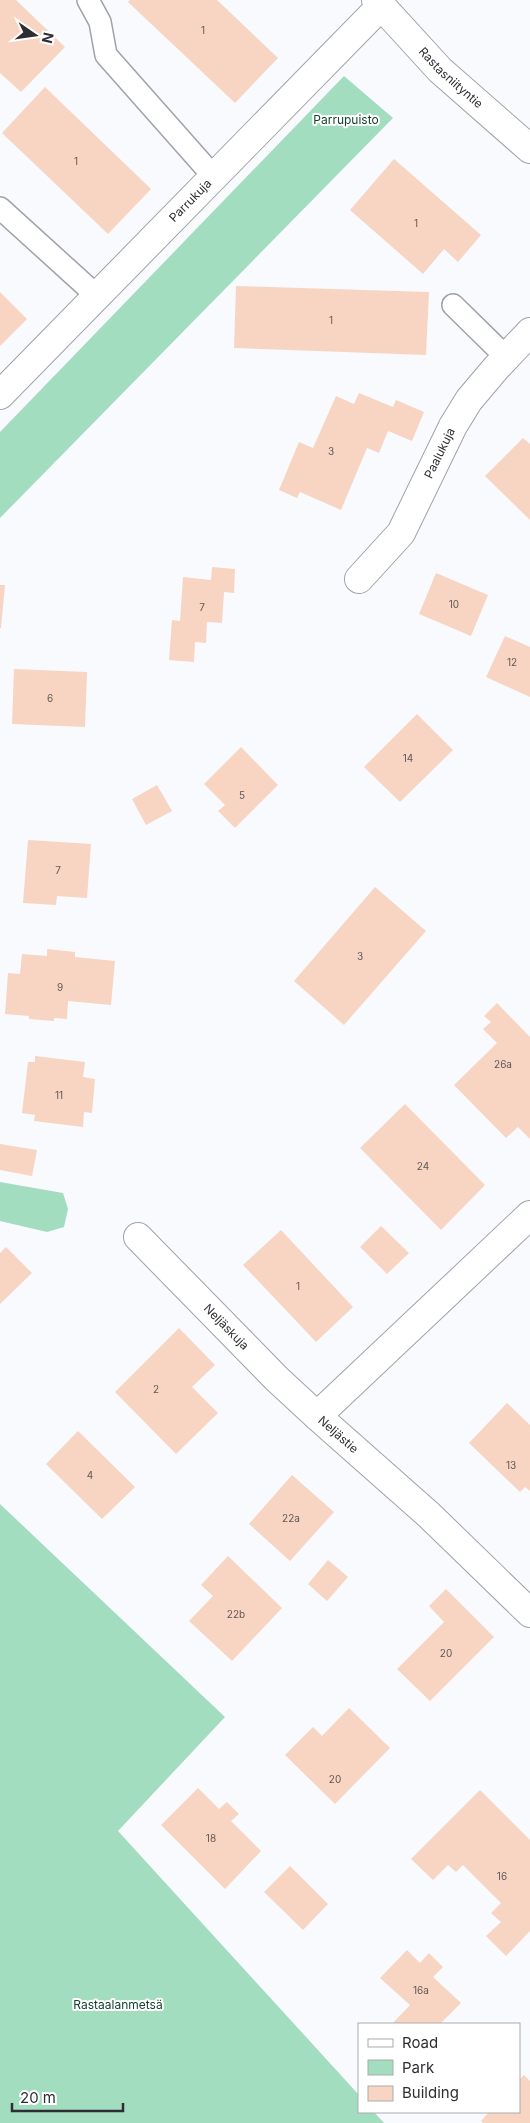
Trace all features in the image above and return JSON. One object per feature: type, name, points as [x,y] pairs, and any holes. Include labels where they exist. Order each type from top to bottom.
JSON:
[{"type":"street","name":"Parrukuja","points":[[0,395],[214,177],[378,3]]},
{"type":"street","name":"Rastasniityntie","points":[[378,3],[440,70],[530,149]]},
{"type":"street","name":"Paalukuja","points":[[360,579],[401,533],[453,426],[469,400],[530,332]]},
{"type":"street","name":"Neljästie","points":[[530,1215],[317,1416],[429,1515],[530,1613]]},
{"type":"street","name":"Neljäskuja","points":[[138,1237],[317,1416]]},
{"type":"lane","points":[[88,0],[100,22],[106,55],[214,177]]},
{"type":"lane","points":[[0,208],[97,296]]},
{"type":"lane","points":[[453,305],[506,358]]},
{"type":"green space","name":"Parrupuisto","points":[[344,76],[393,118],[0,518],[0,432]]},
{"type":"green space","points":[[0,1182],[63,1193],[68,1209],[64,1227],[47,1232],[0,1221]]},
{"type":"green space","name":"Rastaalanmetsä","points":[[0,1504],[225,1717],[118,1831],[358,2094],[358,2113],[375,2113],[384,2123],[0,2123]]},
{"type":"building","points":[[0,0],[16,0],[65,47],[21,92],[0,73]]},
{"type":"building","points":[[130,0],[217,0],[278,58],[235,103],[128,2]]},
{"type":"building","points":[[45,87],[151,189],[108,234],[2,133]]},
{"type":"building","points":[[394,159],[481,235],[458,262],[444,249],[423,274],[350,210]]},
{"type":"building","points":[[236,286],[429,292],[426,355],[234,348]]},
{"type":"building","points":[[0,292],[27,319],[0,346]]},
{"type":"building","points":[[359,393],[393,407],[396,400],[424,412],[412,441],[388,431],[379,453],[367,448],[341,510],[300,492],[297,498],[279,490],[299,442],[313,448],[336,396],[354,404]]},
{"type":"building","points":[[523,438],[530,444],[530,520],[485,476]]},
{"type":"building","points":[[212,567],[235,569],[234,593],[224,592],[222,623],[207,622],[206,643],[195,642],[194,662],[169,660],[172,620],[180,621],[183,577],[211,580]]},
{"type":"building","points":[[436,573],[488,595],[471,636],[419,614]]},
{"type":"building","points":[[0,585],[5,585],[1,628],[0,628]]},
{"type":"building","points":[[505,636],[530,647],[530,697],[486,677]]},
{"type":"building","points":[[14,669],[87,672],[85,727],[12,724]]},
{"type":"building","points":[[417,714],[453,750],[400,802],[364,767]]},
{"type":"building","points":[[241,747],[278,785],[235,828],[218,811],[225,805],[204,784]]},
{"type":"building","points":[[157,785],[172,811],[146,825],[132,799]]},
{"type":"building","points":[[28,840],[91,844],[87,898],[57,896],[56,905],[23,903]]},
{"type":"building","points":[[375,887],[426,931],[344,1025],[294,981]]},
{"type":"building","points":[[47,949],[75,952],[75,957],[115,961],[111,1005],[68,1001],[67,1019],[54,1018],[54,1021],[29,1019],[29,1016],[5,1014],[8,973],[20,974],[22,954],[47,956]]},
{"type":"building","points":[[497,1003],[530,1037],[530,1139],[518,1127],[506,1138],[454,1085],[497,1043],[483,1029],[491,1022],[484,1016]]},
{"type":"building","points":[[35,1056],[85,1062],[83,1077],[95,1079],[92,1113],[84,1112],[83,1127],[34,1121],[35,1115],[22,1113],[28,1062],[35,1062]]},
{"type":"building","points":[[405,1104],[485,1185],[441,1230],[360,1148]]},
{"type":"building","points":[[0,1144],[37,1150],[32,1176],[0,1170]]},
{"type":"building","points":[[381,1226],[409,1253],[387,1274],[360,1247]]},
{"type":"building","points":[[281,1230],[353,1307],[316,1342],[243,1265]]},
{"type":"building","points":[[6,1247],[32,1273],[0,1304],[0,1253]]},
{"type":"building","points":[[179,1328],[215,1365],[192,1387],[218,1413],[176,1454],[115,1392]]},
{"type":"building","points":[[507,1403],[530,1425],[530,1491],[525,1487],[520,1492],[469,1443]]},
{"type":"building","points":[[78,1431],[135,1487],[102,1519],[46,1464]]},
{"type":"building","points":[[292,1475],[334,1512],[290,1561],[249,1524]]},
{"type":"building","points":[[228,1556],[282,1608],[232,1661],[189,1621],[213,1596],[201,1585]]},
{"type":"building","points":[[328,1560],[348,1577],[327,1601],[308,1584]]},
{"type":"building","points":[[446,1589],[494,1637],[430,1701],[397,1669],[444,1622],[429,1606]]},
{"type":"building","points":[[349,1708],[390,1748],[335,1804],[285,1755],[313,1727],[322,1736]]},
{"type":"building","points":[[198,1788],[219,1809],[227,1802],[239,1814],[231,1821],[261,1851],[225,1889],[161,1825]]},
{"type":"building","points":[[480,1790],[530,1840],[530,1931],[506,1956],[486,1936],[501,1922],[491,1913],[501,1903],[463,1865],[456,1872],[448,1865],[433,1880],[411,1859]]},
{"type":"building","points":[[290,1866],[328,1904],[303,1930],[264,1892]]},
{"type":"building","points":[[407,1950],[420,1963],[429,1953],[443,1967],[433,1977],[461,2003],[441,2023],[393,2023],[410,2005],[380,1978]]},
{"type":"building","points":[[524,2075],[530,2081],[530,2123],[483,2123],[481,2121],[488,2113],[520,2113],[520,2079]]}]
